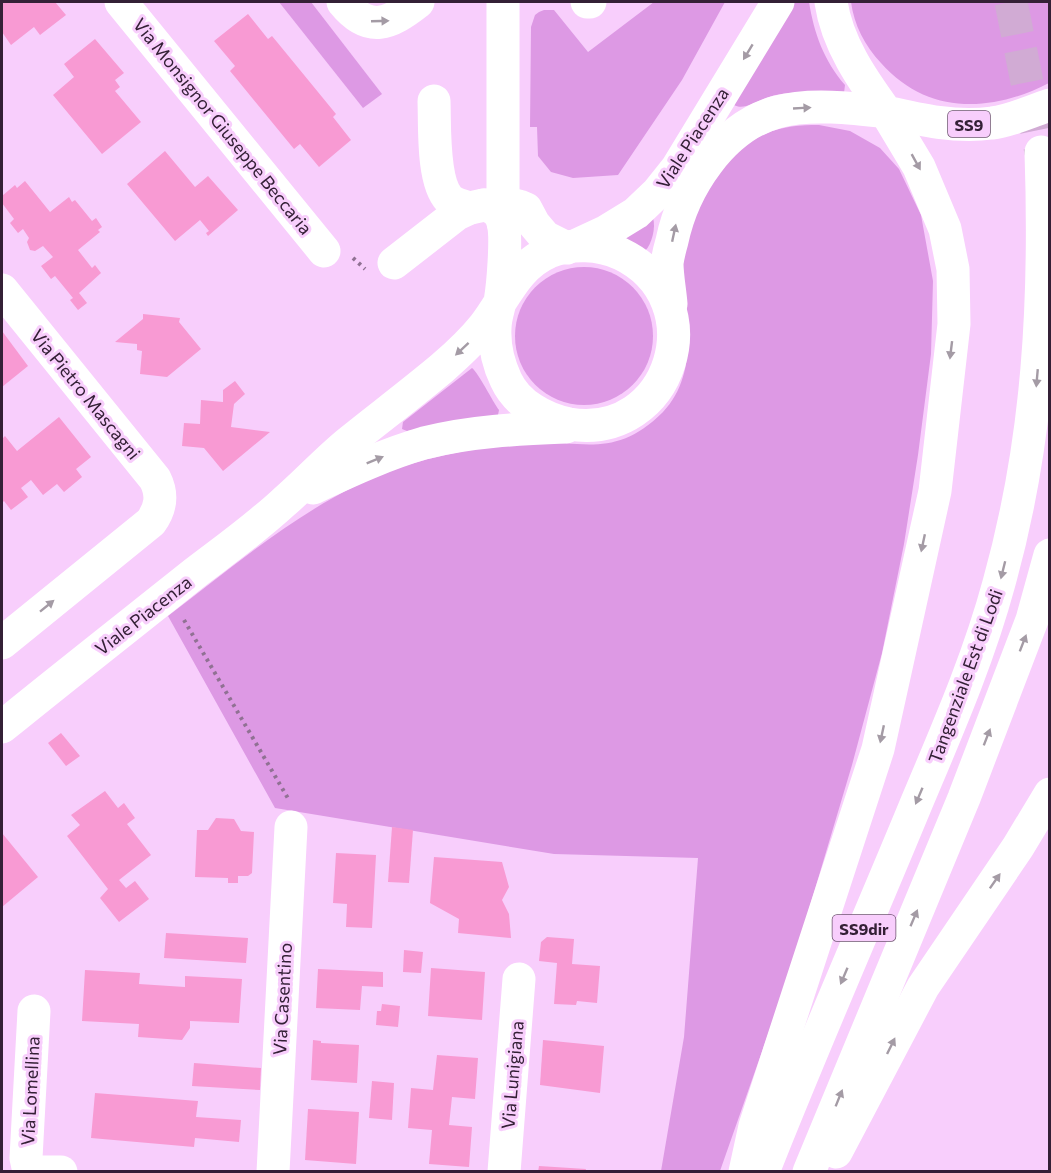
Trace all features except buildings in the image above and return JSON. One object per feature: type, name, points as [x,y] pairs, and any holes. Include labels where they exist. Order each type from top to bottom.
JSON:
[{"type":"main road","name":"Via Monsignor Giuseppe Beccaria","points":[[121,2],[324,251]]},
{"type":"main road","points":[[343,2],[363,20],[378,23],[392,20],[418,2]]},
{"type":"main road","points":[[500,304],[510,285],[524,269],[549,252],[572,247],[609,248],[637,262],[658,284],[672,312],[675,339],[669,367],[656,391],[635,410],[611,422],[583,426],[554,421],[527,406],[508,384],[496,356],[495,325],[503,280],[497,210],[503,2]]},
{"type":"main road","points":[[394,263],[457,214],[497,210],[520,179],[520,26],[523,2]]},
{"type":"main road","name":"Viale Piacenza","points":[[572,247],[606,232],[636,213],[657,193],[677,168],[778,2]]},
{"type":"main road","points":[[744,1172],[755,1126],[878,749],[935,491],[954,324],[953,269],[945,229],[919,167],[886,112],[865,83],[848,52],[833,15],[831,2]]},
{"type":"main road","points":[[434,101],[438,169],[442,188],[449,199],[459,205],[497,210],[534,224],[545,237],[572,247]]},
{"type":"main road","name":"SS9","points":[[886,112],[932,123],[958,125],[994,123],[1050,105]]},
{"type":"main road","name":"Viale Piacenza","points":[[672,312],[667,262],[677,217],[691,186],[726,142],[747,126],[775,112],[798,107],[886,112]]},
{"type":"main road","name":"Tangenziale Est di Lodi","points":[[763,1172],[945,733],[985,632],[999,583],[1017,507],[1036,398],[1041,339],[1044,229],[1041,152]]},
{"type":"main road","name":"Via Pietro Mascagni","points":[[2,290],[155,479],[160,490],[160,502],[151,522],[2,643]]},
{"type":"main road","name":"Viale Piacenza","points":[[2,727],[284,503],[347,444],[449,362],[470,342],[500,304]]},
{"type":"main road","name":"Viale Piacenza","points":[[284,503],[343,474],[425,443],[519,429],[583,426]]},
{"type":"main road","name":"SS9dir","points":[[809,1172],[964,798],[1032,620],[1050,555]]},
{"type":"main road","points":[[824,1172],[923,987],[1018,847],[1050,794]]},
{"type":"main road","name":"Via Casentino","points":[[273,1172],[291,827]]},
{"type":"main road","name":"Via Lunigiana","points":[[504,1172],[519,979]]},
{"type":"main road","name":"Via Lomellina","points":[[29,1172],[26,1158],[34,1011]]},
{"type":"main road","points":[[2,1167],[24,1172]]},
{"type":"main road","points":[[38,1172],[61,1172]]},
{"type":"path","points":[[324,251],[342,247],[372,277],[394,263]]},
{"type":"path","points":[[170,594],[290,802],[291,827]]},
{"type":"shaded area","points":[[279,2],[311,2],[382,94],[363,108]]},
{"type":"shaded area","points":[[654,2],[725,2],[682,80],[618,175],[573,178],[551,172],[538,156],[537,127],[530,127],[531,27],[535,15],[544,10],[554,10],[588,52]]},
{"type":"shaded area","points":[[792,2],[809,2],[821,46],[831,66],[845,85],[844,93],[787,93],[747,106],[734,105]]},
{"type":"shaded area","points":[[851,2],[1049,2],[1049,83],[1005,100],[982,104],[960,104],[939,100],[918,92],[899,80],[870,50],[861,35]]},
{"type":"shaded area","points":[[819,125],[850,131],[880,148],[899,169],[921,215],[933,281],[931,354],[918,455],[904,544],[882,653],[852,765],[792,966],[720,1171],[661,1171],[684,1037],[698,858],[554,854],[275,808],[168,616],[279,532],[308,513],[338,495],[401,467],[460,452],[520,443],[595,444],[611,442],[628,437],[645,427],[663,412],[672,400],[684,374],[688,330],[681,277],[682,256],[688,224],[701,199],[719,172],[753,140],[785,128]]},
{"type":"shaded area","points":[[653,218],[654,231],[650,244],[645,251],[639,251],[623,235]]},
{"type":"shaded area","points":[[584,267],[611,272],[623,278],[633,287],[642,297],[648,309],[653,336],[648,363],[642,375],[633,385],[623,394],[611,400],[584,405],[557,400],[545,394],[535,385],[526,375],[520,363],[515,336],[520,309],[526,297],[535,287],[545,278],[557,272]]},
{"type":"shaded area","points":[[472,368],[499,410],[498,415],[407,431],[402,429],[403,422]]},
{"type":"tunnel","points":[[1011,2],[1041,152]]}]
